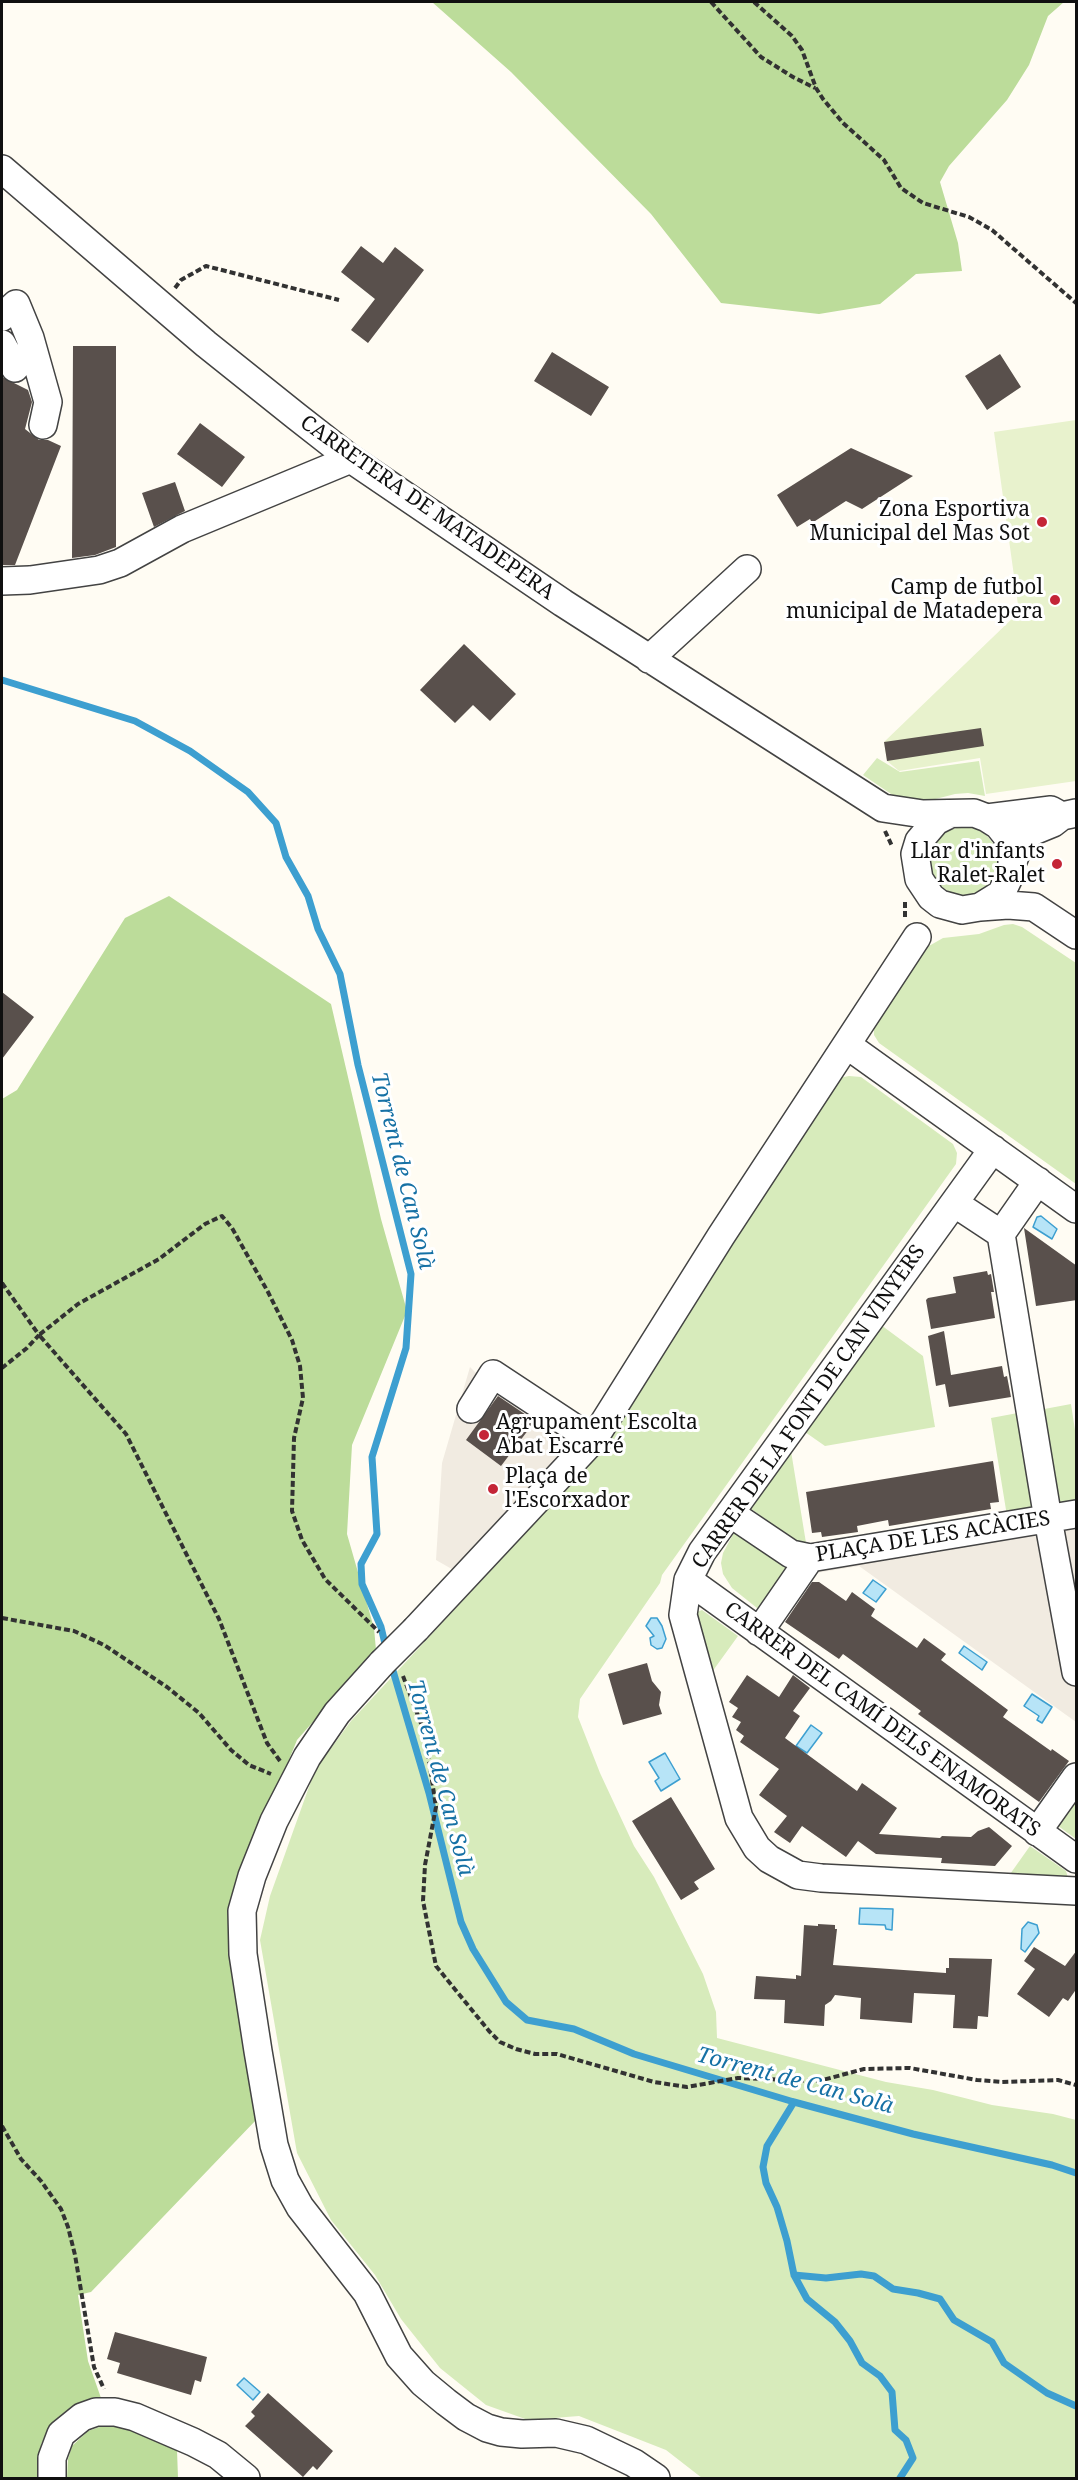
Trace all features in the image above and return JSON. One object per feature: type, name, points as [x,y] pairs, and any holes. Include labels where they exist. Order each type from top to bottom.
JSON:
[{"type":"street","name":"CARRETERA DE MATADEPERA","points":[[2,169],[224,359],[351,459],[563,603],[883,808]]},
{"type":"street","points":[[2,317],[16,304],[30,338],[48,402],[43,425]]},
{"type":"street","points":[[2,345],[15,368]]},
{"type":"street","points":[[2,581],[30,580],[99,570],[120,563],[182,530],[351,459]]},
{"type":"street","points":[[649,659],[747,569]]},
{"type":"street","points":[[883,808],[912,813],[948,815],[961,812],[987,818],[998,825],[1006,836],[1011,848],[1013,866],[1033,901],[1034,907]]},
{"type":"street","points":[[883,808],[887,816],[907,837],[917,867],[931,897],[940,904],[971,909],[1008,905],[1034,907],[1077,935]]},
{"type":"street","points":[[987,818],[1052,810],[1069,815]]},
{"type":"street","points":[[916,937],[919,841],[926,830],[948,815]]},
{"type":"street","points":[[656,2478],[633,2463],[586,2440],[556,2433],[501,2432],[487,2428],[466,2417],[446,2402],[423,2383],[399,2356],[367,2293],[300,2207],[285,2180],[274,2145],[258,2051],[243,1954],[242,1911],[256,1865],[274,1821],[322,1733],[392,1669],[416,1629],[593,1440],[721,1236],[916,937],[1001,894],[1024,838],[1069,815]]},
{"type":"street","points":[[847,1045],[1077,1209]]},
{"type":"street","name":"CARRER DE LA FONT DE CAN VINYERS","points":[[993,1149],[702,1552],[688,1580],[683,1615],[740,1818],[757,1848],[769,1860],[798,1875],[821,1878],[1077,1891]]},
{"type":"street","points":[[1038,1181],[1001,1234],[1048,1519],[1077,1672]]},
{"type":"street","points":[[954,1203],[1001,1234]]},
{"type":"street","points":[[471,1408],[492,1374],[593,1440]]},
{"type":"street","name":"PLAÇA DE LES ACÀCIES","points":[[730,1513],[791,1554],[810,1558],[1077,1514]]},
{"type":"street","points":[[759,1632],[810,1558]]},
{"type":"street","name":"CARRER DEL CAMÍ DELS ENAMORATS","points":[[688,1580],[1077,1859]]},
{"type":"street","points":[[1037,1832],[1077,1777]]},
{"type":"street","points":[[52,2478],[52,2458],[61,2434],[82,2417],[96,2412],[115,2412],[135,2417],[193,2442],[218,2455],[246,2478]]},
{"type":"path","points":[[711,2],[761,57],[816,88]]},
{"type":"path","points":[[754,2],[792,36],[802,50],[816,88],[843,123],[884,160],[901,188],[923,203],[969,217],[992,230],[1077,303]]},
{"type":"path","points":[[162,305],[181,280],[206,266],[339,300]]},
{"type":"path","points":[[2,1368],[78,1304],[159,1259],[205,1224],[222,1216],[232,1228],[268,1292],[292,1340],[300,1366],[303,1398],[294,1438],[292,1511],[302,1540],[325,1579],[380,1632]]},
{"type":"path","points":[[2,1283],[39,1335],[126,1434],[219,1619],[267,1743],[276,1758],[299,1772]]},
{"type":"path","points":[[2,1618],[74,1631],[104,1645],[167,1687],[199,1713],[231,1750],[249,1766],[269,1774],[299,1772]]},
{"type":"path","points":[[392,1669],[425,1734],[436,1807],[425,1865],[423,1901],[436,1966],[500,2042],[535,2054],[557,2054],[654,2082],[687,2087],[738,2078],[819,2081],[864,2069],[910,2068],[977,2080],[1002,2082],[1058,2080],[1077,2085]]},
{"type":"path","points":[[2,2126],[21,2159],[41,2181],[61,2209],[68,2227],[94,2367],[115,2412]]},
{"type":"green space","points":[[432,2],[1064,2],[1048,16],[1029,65],[1007,100],[949,166],[940,182],[958,243],[962,271],[916,274],[880,304],[819,314],[721,303],[651,214],[511,72]]},
{"type":"green space","name":"Zona Esportiva Municipal del Mas Sot","points":[[1076,420],[1076,781],[986,794],[980,758],[899,771],[887,761],[884,742],[1019,612],[994,432]]},
{"type":"green space","points":[[877,758],[900,772],[979,761],[985,796],[968,793],[955,794],[924,802],[894,796],[863,775]]},
{"type":"green space","points":[[957,827],[971,827],[983,832],[993,842],[998,861],[993,880],[983,890],[971,895],[957,895],[945,890],[935,880],[930,868],[930,854],[935,842],[945,832]]},
{"type":"green space","points":[[169,896],[331,1004],[381,1219],[407,1311],[352,1445],[347,1534],[374,1628],[376,1650],[297,1740],[280,1782],[250,1844],[257,2119],[91,2292],[78,2295],[88,2361],[101,2398],[82,2402],[55,2420],[41,2444],[41,2478],[2,2478],[2,1099],[17,1090],[125,918]]},
{"type":"green space","points":[[1013,924],[1022,927],[1076,963],[1076,1184],[879,1043],[874,1035],[874,1026],[910,970],[929,946],[943,938],[979,934]]},
{"type":"green space","points":[[861,1077],[953,1144],[957,1153],[956,1164],[662,1575],[660,1583],[580,1699],[578,1717],[600,1773],[634,1846],[654,1877],[703,1974],[716,2012],[717,2038],[886,2082],[1076,2120],[1076,2478],[702,2478],[666,2450],[579,2416],[528,2420],[486,2405],[440,2368],[401,2319],[375,2275],[331,2220],[297,2153],[260,1940],[270,1896],[315,1770],[351,1721],[598,1455],[839,1078]]},
{"type":"green space","points":[[881,1325],[923,1356],[935,1427],[825,1446],[805,1432]]},
{"type":"green space","points":[[1071,1404],[1076,1437],[1076,1504],[1055,1508],[1039,1410]]},
{"type":"green space","points":[[1023,1412],[1039,1510],[1007,1516],[991,1418]]},
{"type":"green space","points":[[791,1451],[807,1549],[750,1508]]},
{"type":"green space","points":[[737,1527],[794,1569],[772,1620],[732,1588],[723,1574],[721,1563],[723,1553]]},
{"type":"green space","points":[[702,1610],[738,1636],[712,1672],[696,1616],[697,1612]]},
{"type":"green space","points":[[1076,1768],[1076,1839],[1043,1815]]},
{"type":"green space","points":[[1030,1846],[1066,1871],[1068,1878],[1008,1877]]},
{"type":"green space","points":[[108,2424],[126,2428],[177,2450],[178,2478],[67,2478],[68,2459],[72,2446],[88,2431]]},
{"type":"shaded area","name":"Plaça de l'Escorxador","points":[[470,1367],[498,1395],[535,1420],[577,1456],[464,1576],[436,1560],[442,1463]]},
{"type":"shaded area","points":[[1076,1514],[1076,1722],[859,1566],[804,1575],[810,1558]]},
{"type":"water","points":[[1041,1216],[1057,1229],[1052,1239],[1033,1227],[1037,1217]]},
{"type":"water","points":[[873,1580],[886,1589],[876,1602],[863,1593]]},
{"type":"water","points":[[651,1618],[657,1618],[662,1626],[666,1639],[662,1648],[657,1649],[651,1645],[650,1638],[654,1636],[646,1626]]},
{"type":"water","points":[[964,1646],[987,1662],[982,1670],[959,1653]]},
{"type":"water","points":[[1032,1694],[1052,1707],[1042,1723],[1037,1720],[1039,1716],[1024,1706]]},
{"type":"water","points":[[811,1725],[822,1733],[807,1753],[796,1746]]},
{"type":"water","points":[[665,1753],[680,1779],[661,1791],[655,1781],[659,1778],[649,1762]]},
{"type":"water","points":[[860,1908],[893,1909],[892,1930],[886,1929],[885,1925],[859,1924]]},
{"type":"water","points":[[1028,1922],[1037,1925],[1039,1933],[1025,1952],[1021,1949],[1022,1929]]},
{"type":"water","points":[[244,2378],[260,2392],[253,2400],[237,2385]]},
{"type":"building","points":[[361,246],[383,263],[395,247],[424,270],[368,343],[351,330],[375,299],[341,272]]},
{"type":"building","points":[[73,346],[116,346],[116,547],[95,555],[72,558]]},
{"type":"building","points":[[552,352],[609,387],[591,416],[534,381]]},
{"type":"building","points":[[1000,354],[1021,387],[987,410],[965,376]]},
{"type":"building","points":[[2,377],[28,390],[32,402],[25,429],[39,440],[48,440],[61,446],[15,565],[2,565]]},
{"type":"building","points":[[200,423],[245,457],[222,487],[177,454]]},
{"type":"building","points":[[851,448],[913,476],[862,509],[846,501],[812,523],[810,519],[797,527],[777,495]]},
{"type":"building","points":[[175,482],[185,511],[154,527],[142,493]]},
{"type":"building","points":[[464,644],[516,694],[490,721],[473,705],[455,723],[420,690]]},
{"type":"building","points":[[981,728],[984,746],[887,761],[884,742]]},
{"type":"building","points":[[2,992],[34,1017],[2,1059]]},
{"type":"building","points":[[1024,1228],[1077,1266],[1077,1300],[1036,1306]]},
{"type":"building","points":[[987,1271],[988,1275],[991,1274],[995,1318],[931,1329],[926,1300],[956,1293],[953,1277]]},
{"type":"building","points":[[944,1331],[951,1375],[1002,1366],[1004,1377],[1007,1376],[1011,1397],[949,1407],[945,1384],[936,1386],[928,1336]]},
{"type":"building","name":"Agrupament Escolta Abat Escarré","points":[[498,1396],[535,1421],[501,1466],[466,1440]]},
{"type":"building","points":[[993,1461],[999,1502],[990,1503],[991,1509],[889,1526],[888,1520],[857,1526],[858,1532],[822,1537],[821,1532],[812,1533],[806,1492]]},
{"type":"building","points":[[812,1582],[819,1582],[846,1601],[852,1592],[875,1609],[871,1616],[917,1648],[924,1638],[946,1654],[941,1660],[1008,1710],[1003,1717],[1069,1761],[1039,1802],[918,1714],[921,1711],[843,1654],[839,1659],[785,1622]]},
{"type":"building","points":[[647,1663],[652,1681],[661,1692],[659,1705],[662,1714],[623,1725],[608,1674]]},
{"type":"building","points":[[747,1675],[779,1697],[793,1675],[810,1688],[793,1711],[800,1716],[785,1738],[857,1791],[862,1783],[897,1808],[879,1834],[940,1838],[942,1836],[971,1837],[978,1831],[989,1827],[1012,1846],[995,1866],[941,1863],[942,1858],[876,1854],[858,1841],[846,1857],[802,1826],[790,1843],[774,1832],[787,1816],[759,1795],[779,1769],[740,1742],[744,1736],[736,1730],[741,1722],[732,1717],[738,1708],[729,1702]]},
{"type":"building","points":[[671,1797],[715,1869],[694,1882],[699,1889],[681,1900],[632,1821]]},
{"type":"building","points":[[818,1924],[835,1925],[837,1929],[833,1965],[946,1973],[946,1968],[949,1968],[949,1958],[992,1959],[988,2017],[978,2016],[977,2029],[953,2028],[955,1995],[914,1993],[912,2023],[860,2019],[861,1998],[835,1995],[825,2005],[824,2026],[784,2023],[785,2000],[754,1999],[756,1976],[796,1979],[796,1975],[801,1976],[804,1925],[818,1926]]},
{"type":"building","points":[[1034,1947],[1065,1966],[1077,1950],[1077,1988],[1068,2001],[1063,1998],[1049,2017],[1017,1994],[1035,1969],[1024,1961]]},
{"type":"building","points":[[115,2332],[207,2357],[201,2382],[195,2380],[191,2395],[117,2373],[120,2363],[107,2359]]},
{"type":"building","points":[[268,2393],[333,2451],[317,2470],[313,2466],[303,2477],[245,2426],[255,2416],[251,2412]]},
{"type":"waterway","name":"Torrent de Can Solà","points":[[2,680],[135,721],[190,751],[248,792],[276,823],[286,857],[308,896],[318,929],[340,974],[358,1065],[411,1274],[406,1348],[372,1457],[377,1534],[361,1564],[362,1584],[381,1627],[386,1648]]},
{"type":"waterway","name":"Torrent de Can Solà","points":[[391,1664],[429,1793],[461,1922],[473,1949],[506,2002],[527,2020],[574,2029],[634,2054],[794,2102],[913,2134],[1052,2165],[1076,2173]]},
{"type":"waterway","points":[[794,2102],[767,2146],[763,2167],[766,2183],[777,2207],[794,2275],[807,2299],[835,2322],[850,2341],[862,2363],[880,2376],[892,2392],[895,2430],[906,2440],[913,2458],[900,2478]]},
{"type":"waterway","points":[[794,2275],[826,2278],[861,2274],[874,2276],[893,2289],[940,2299],[954,2320],[992,2342],[1004,2363],[1047,2393],[1076,2406]]},
{"type":"place","name":"Zona Esportiva Municipal del Mas Sot","points":[[1042,522]]},
{"type":"place","name":"Camp de futbol municipal de Matadepera","points":[[1055,600]]},
{"type":"place","name":"Llar d'infants Ralet-Ralet","points":[[1057,864]]},
{"type":"place","name":"Agrupament Escolta Abat Escarré","points":[[484,1435]]},
{"type":"place","name":"Plaça de l'Escorxador","points":[[493,1489]]}]
